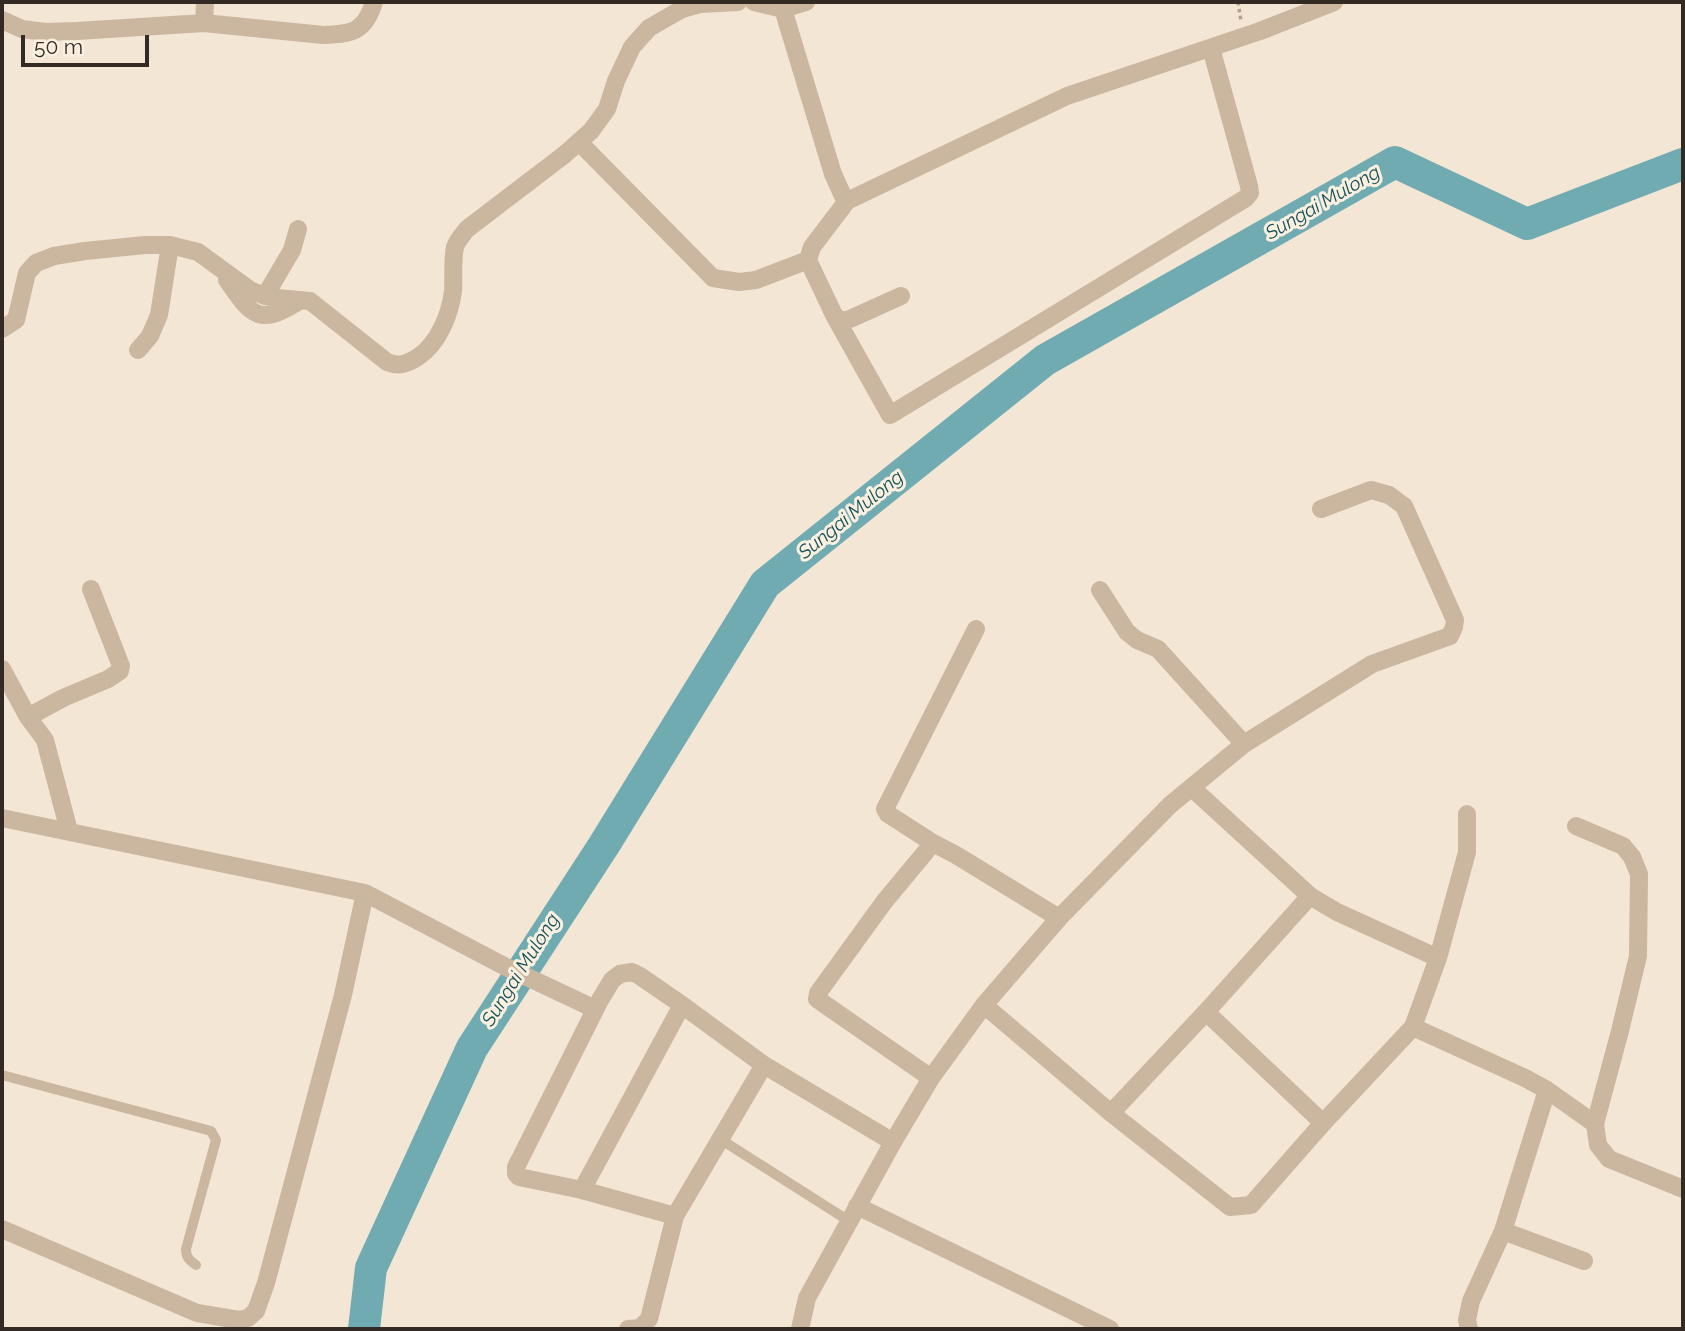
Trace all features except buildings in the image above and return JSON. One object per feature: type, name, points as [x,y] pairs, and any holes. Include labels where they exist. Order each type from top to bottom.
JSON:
[{"type":"street","points":[[204,23],[205,2]]},
{"type":"street","points":[[2,20],[22,29],[45,32],[204,23],[323,35],[341,34],[360,28],[367,20],[374,2]]},
{"type":"street","points":[[2,329],[16,320],[27,273],[36,263],[54,256],[85,251],[170,245],[198,252],[250,290],[265,296],[310,301],[387,362],[396,366],[402,365],[429,349],[447,314],[452,293],[455,245],[467,229],[591,131],[607,109],[616,81],[632,47],[649,28],[682,9],[700,4],[738,2]]},
{"type":"street","points":[[754,2],[783,9],[806,2]]},
{"type":"street","points":[[1211,48],[1249,186],[1250,193],[1246,198],[890,415],[834,315],[808,260],[812,247],[847,201],[1067,96],[1260,31],[1334,2]]},
{"type":"street","points":[[783,9],[833,174],[847,201]]},
{"type":"street","points":[[579,142],[713,278],[739,282],[755,280],[808,260]]},
{"type":"street","points":[[265,296],[292,250],[298,229]]},
{"type":"street","points":[[138,350],[150,336],[159,316],[170,245]]},
{"type":"street","points":[[223,271],[237,294],[256,314],[278,314],[301,300]]},
{"type":"street","points":[[834,315],[841,321],[850,319],[901,296]]},
{"type":"street","points":[[800,1329],[807,1298],[931,1077],[984,1005],[1059,918],[1170,805],[1244,744],[1372,664],[1450,636],[1454,620],[1404,506],[1389,495],[1371,490],[1321,509]]},
{"type":"street","points":[[27,718],[120,671],[121,666],[91,589]]},
{"type":"street","points":[[1100,590],[1127,632],[1157,649],[1244,744]]},
{"type":"street","points":[[976,629],[885,809],[888,814],[933,843],[1059,918]]},
{"type":"street","points":[[2,669],[27,718],[45,740],[69,831]]},
{"type":"street","points":[[1192,788],[1310,895],[1337,912],[1438,958]]},
{"type":"street","points":[[984,1005],[1230,1207],[1251,1205],[1413,1027],[1438,958],[1467,852],[1467,814]]},
{"type":"street","points":[[2,818],[365,893],[506,967],[595,1009]]},
{"type":"street","points":[[1576,826],[1623,846],[1632,856],[1639,874],[1638,956],[1595,1124],[1598,1145],[1609,1159],[1683,1189]]},
{"type":"street","points":[[931,1077],[817,999],[818,993],[884,902],[933,843]]},
{"type":"street","points":[[2,1229],[196,1321],[239,1320],[248,1318],[256,1311],[266,1283],[343,995],[365,893]]},
{"type":"street","points":[[1111,1112],[1206,1012],[1310,895]]},
{"type":"street","points":[[675,1216],[582,1189],[519,1177],[516,1174],[516,1167],[595,1009],[612,980],[620,974],[632,972],[764,1065],[893,1142]]},
{"type":"street","points":[[582,1189],[682,1005]]},
{"type":"street","points":[[1206,1012],[1323,1123]]},
{"type":"street","points":[[1413,1027],[1547,1090],[1595,1124]]},
{"type":"street","points":[[628,1329],[640,1328],[649,1319],[675,1216],[764,1065]]},
{"type":"street","points":[[1469,1329],[1467,1320],[1471,1301],[1503,1231],[1547,1090]]},
{"type":"street","points":[[853,1214],[1110,1329]]},
{"type":"street","points":[[1503,1231],[1584,1261]]},
{"type":"lane","points":[[2,1075],[211,1131],[216,1140],[186,1249],[186,1256],[196,1265]]},
{"type":"lane","points":[[720,1139],[853,1214]]},
{"type":"waterway","name":"Sungai Mulong","points":[[364,1329],[371,1268],[472,1048],[604,845],[765,584],[1045,360],[1395,162],[1527,224],[1683,164]]}]
